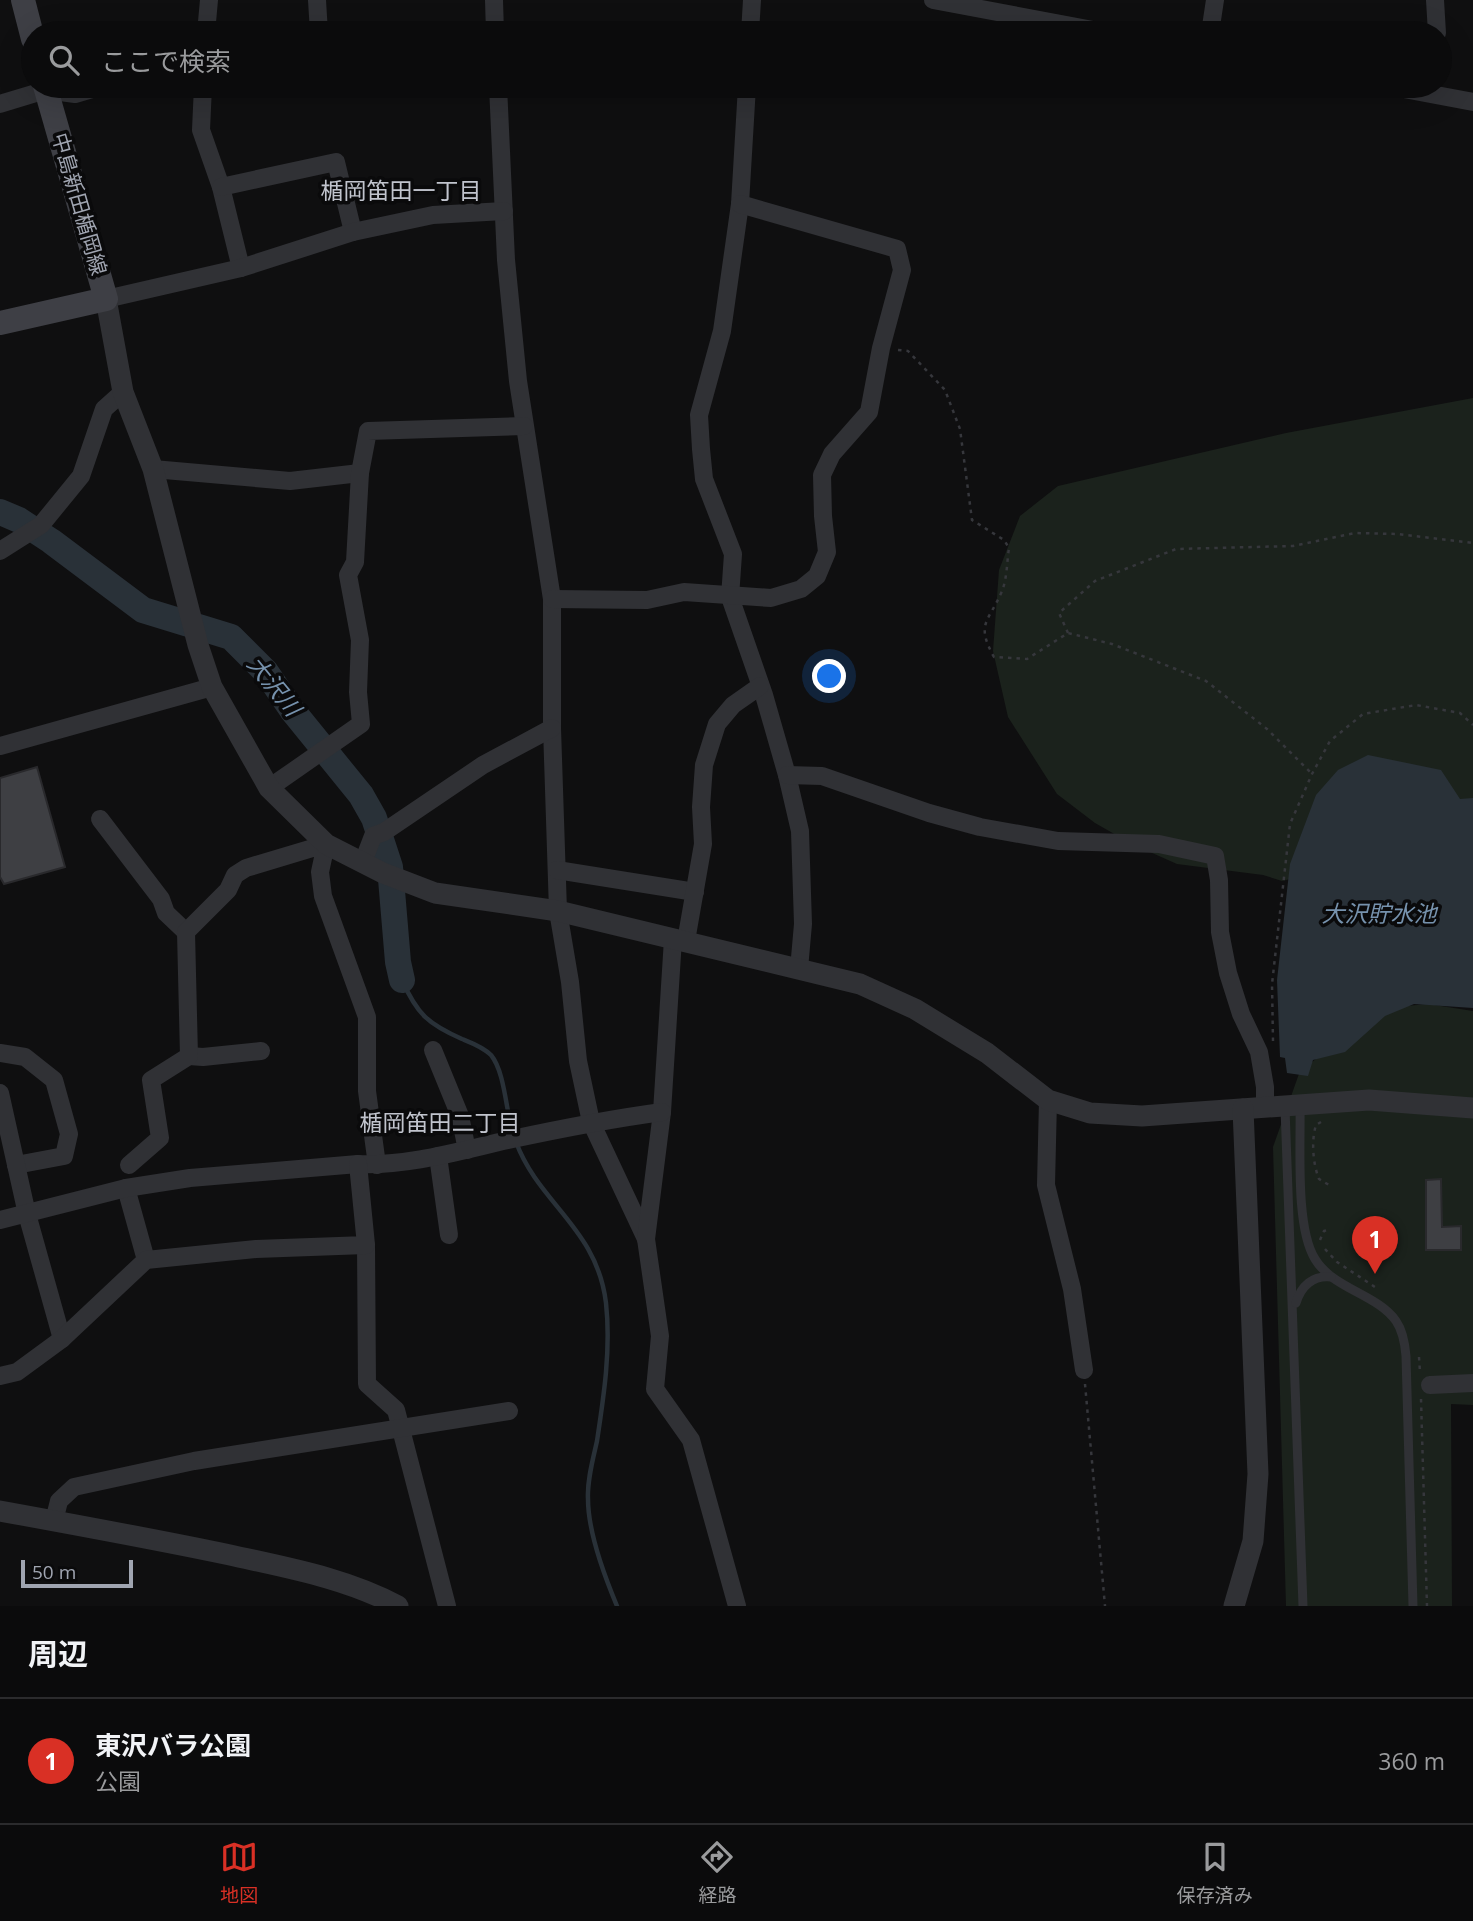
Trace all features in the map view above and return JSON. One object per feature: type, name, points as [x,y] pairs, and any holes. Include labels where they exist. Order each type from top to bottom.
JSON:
[{"type":"main road","points":[[23,0],[28,21]]},
{"type":"main road","name":"中島新田楯岡線","points":[[0,323],[106,299],[49,98]]},
{"type":"street","points":[[207,21],[209,0]]},
{"type":"street","points":[[317,0],[319,21]]},
{"type":"street","points":[[494,0],[495,21]]},
{"type":"street","points":[[751,21],[752,0]]},
{"type":"street","points":[[933,0],[1045,21]]},
{"type":"street","points":[[1212,21],[1215,0]]},
{"type":"street","points":[[1435,0],[1436,21]]},
{"type":"street","points":[[1452,96],[1473,102]]},
{"type":"street","points":[[0,104],[21,97]]},
{"type":"street","points":[[202,98],[201,130],[221,187],[241,268]]},
{"type":"street","points":[[499,98],[506,260],[524,426],[552,599],[552,727],[558,911],[578,1061],[591,1122],[646,1239]]},
{"type":"street","points":[[746,98],[740,204],[722,331],[699,415],[704,479],[733,554],[730,597],[787,775],[800,831],[803,924],[799,969]]},
{"type":"street","points":[[221,187],[336,162],[353,232]]},
{"type":"street","points":[[552,599],[646,600],[684,592],[771,598],[802,589],[817,576],[827,552],[822,475],[832,454],[869,412],[881,348],[902,270],[897,249],[740,204]]},
{"type":"street","points":[[504,211],[433,215],[353,232],[241,268],[106,299],[123,392],[153,469],[198,645],[212,687],[268,788],[326,844],[383,873],[435,892],[558,911],[860,984],[915,1009],[987,1053],[1048,1100],[1090,1113],[1142,1116],[1369,1100],[1473,1108]]},
{"type":"street","points":[[0,551],[33,530],[81,476],[104,409],[123,392]]},
{"type":"street","points":[[268,788],[361,724],[358,692],[360,640],[348,575],[355,562],[360,473],[368,431],[524,426]]},
{"type":"street","points":[[153,469],[290,481],[360,473]]},
{"type":"street","points":[[737,1606],[691,1440],[654,1389],[660,1336],[646,1239],[679,940],[695,892],[703,844],[701,807],[704,765],[717,724],[733,705],[760,686]]},
{"type":"street","points":[[0,746],[212,687]]},
{"type":"street","points":[[363,862],[379,834],[483,765],[552,727]]},
{"type":"street","points":[[787,775],[822,776],[929,813],[980,827],[1058,841],[1159,844],[1215,856],[1219,880],[1220,932],[1228,973],[1241,1014],[1259,1052],[1265,1087],[1283,1106]]},
{"type":"street","points":[[100,819],[161,898],[166,913],[186,932],[189,1056]]},
{"type":"street","points":[[186,932],[228,890],[235,875],[246,868],[326,844]]},
{"type":"street","points":[[326,844],[320,872],[323,896],[367,1017],[366,1091],[377,1165]]},
{"type":"street","points":[[556,870],[695,892]]},
{"type":"street","points":[[433,1050],[460,1116],[467,1150]]},
{"type":"street","points":[[129,1165],[160,1138],[151,1080],[189,1056],[261,1051]]},
{"type":"street","points":[[0,1053],[24,1057],[54,1080],[69,1134],[64,1156],[16,1165]]},
{"type":"street","points":[[0,1093],[27,1214],[62,1339]]},
{"type":"street","points":[[1048,1100],[1046,1185],[1072,1289],[1084,1370]]},
{"type":"street","points":[[1234,1606],[1253,1541],[1258,1474],[1243,1109]]},
{"type":"street","points":[[0,1220],[126,1188],[190,1178],[358,1164],[377,1165],[438,1156],[591,1122],[662,1112]]},
{"type":"street","points":[[438,1156],[449,1235]]},
{"type":"street","points":[[358,1164],[366,1245],[368,1384],[396,1410],[447,1606]]},
{"type":"street","points":[[126,1188],[146,1260]]},
{"type":"street","points":[[0,1376],[17,1372],[62,1339],[146,1260],[256,1249],[366,1245]]},
{"type":"street","points":[[1430,1385],[1473,1383]]},
{"type":"street","points":[[54,1521],[59,1501],[74,1487],[194,1461],[509,1411]]},
{"type":"street","points":[[0,1511],[320,1575],[382,1597],[398,1606]]},
{"type":"lane","points":[[1283,1106],[1303,1226],[1316,1262],[1332,1277],[1387,1311],[1404,1339],[1413,1606]]},
{"type":"lane","points":[[1283,1106],[1294,1326],[1303,1606]]},
{"type":"lane","points":[[1294,1326],[1300,1292],[1305,1285],[1318,1278],[1332,1277]]},
{"type":"path","points":[[881,348],[908,351],[945,390],[960,429],[972,520],[1004,540],[1009,548],[1003,589],[985,624],[984,639],[994,657],[1027,659],[1068,632],[1112,644],[1206,681],[1267,729],[1312,774]]},
{"type":"path","points":[[1068,632],[1059,612],[1095,581],[1176,549],[1293,546],[1355,533],[1397,534],[1473,543]]},
{"type":"path","points":[[1273,1052],[1272,984],[1290,824],[1330,741],[1363,714],[1416,705],[1460,713],[1473,725]]},
{"type":"path","points":[[1329,1185],[1323,1184],[1315,1171],[1313,1133],[1316,1125],[1330,1121]]},
{"type":"path","points":[[1084,1370],[1105,1606]]},
{"type":"shaded area","points":[[1473,398],[1473,835],[1282,881],[1263,875],[1177,864],[1132,844],[1095,823],[1057,794],[1008,717],[993,651],[999,570],[1020,516],[1058,486],[1286,433]]},
{"type":"shaded area","points":[[1428,1004],[1473,1011],[1473,1405],[1451,1404],[1452,1606],[1286,1606],[1273,1147],[1300,1071],[1384,1008]]},
{"type":"water","name":"大沢貯水池","points":[[1368,755],[1441,770],[1460,799],[1473,798],[1473,1008],[1414,1004],[1385,1016],[1345,1052],[1313,1060],[1308,1076],[1287,1073],[1285,1058],[1280,1057],[1277,980],[1290,864],[1316,795],[1338,770]]},
{"type":"building","points":[[37,767],[65,867],[4,884],[0,877],[0,778]]},
{"type":"building","points":[[1441,1179],[1442,1227],[1461,1226],[1461,1250],[1426,1250],[1426,1180]]},
{"type":"waterway","name":"大沢川","points":[[0,512],[19,520],[51,541],[143,610],[231,637],[266,672],[292,710],[361,795],[374,818],[390,867],[402,980]]},
{"type":"waterway","points":[[402,980],[419,1010],[432,1023],[481,1047],[491,1055],[499,1071],[513,1134]]},
{"type":"waterway","points":[[516,1142],[538,1183],[580,1235],[600,1277],[606,1303],[607,1355],[588,1499],[594,1539],[617,1606]]},
{"type":"place","name":"東沢バラ公園","points":[[1375,1274]]},
{"type":"district","name":"楯岡笛田一丁目","points":[[401,191]]},
{"type":"district","name":"楯岡笛田二丁目","points":[[440,1123]]}]
